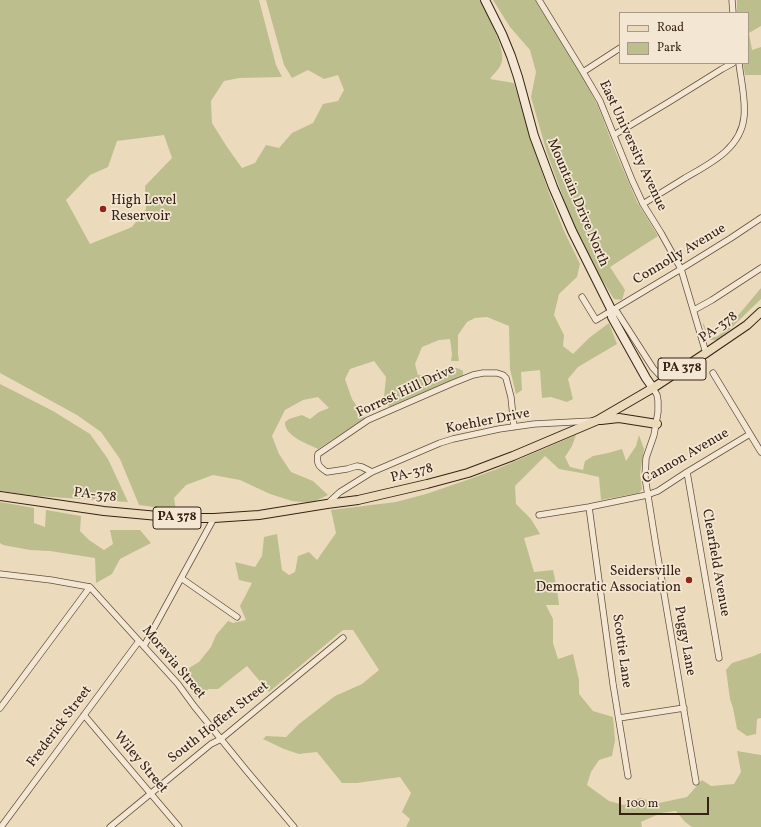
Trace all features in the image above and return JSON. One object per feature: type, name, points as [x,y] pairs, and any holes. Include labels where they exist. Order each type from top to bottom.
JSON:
[{"type":"main road","name":"PA-378","points":[[0,496],[104,511],[180,518],[214,518],[259,515],[358,500],[427,484],[468,474],[598,420],[653,388],[706,353],[747,325],[761,312]]},
{"type":"main road","points":[[598,420],[619,418],[657,424]]},
{"type":"street","name":"Mountain Drive North","points":[[485,0],[511,56],[534,136],[553,187],[572,231],[612,311],[612,317],[653,388]]},
{"type":"street","name":"East University Avenue","points":[[539,0],[600,101],[632,180],[681,269],[706,353]]},
{"type":"street","points":[[732,0],[733,12]]},
{"type":"street","points":[[583,72],[619,49]]},
{"type":"street","points":[[614,135],[732,64]]},
{"type":"street","points":[[644,204],[715,160],[734,143],[743,125],[744,117],[744,100],[739,64]]},
{"type":"street","name":"Connolly Avenue","points":[[582,297],[596,320],[681,269],[761,218]]},
{"type":"street","points":[[694,310],[761,268]]},
{"type":"street","points":[[612,311],[617,312],[653,368],[664,380]]},
{"type":"street","points":[[747,325],[761,315]]},
{"type":"street","name":"Forrest Hill Drive","points":[[372,472],[357,466],[347,470],[327,472],[319,466],[317,459],[318,454],[368,420],[473,375],[497,373],[506,378],[514,427]]},
{"type":"street","points":[[713,373],[761,452]]},
{"type":"street","name":"Puggy Lane","points":[[653,388],[657,395],[658,401],[657,424],[646,458],[644,477],[696,782]]},
{"type":"street","name":"Koehler Drive","points":[[327,504],[340,492],[372,472],[453,439],[514,427],[598,420]]},
{"type":"street","name":"Cannon Avenue","points":[[539,515],[589,507],[647,495],[658,491],[750,434]]},
{"type":"street","name":"Clearfield Avenue","points":[[687,472],[719,658]]},
{"type":"street","name":"Scottie Lane","points":[[589,507],[628,776]]},
{"type":"street","points":[[144,646],[214,518]]},
{"type":"street","points":[[0,574],[51,580],[90,587],[0,708]]},
{"type":"street","points":[[181,578],[237,617]]},
{"type":"street","name":"Moravia Street","points":[[90,587],[178,684],[220,739],[294,827]]},
{"type":"street","name":"South Hoffert Street","points":[[110,827],[210,744],[220,739],[343,638]]},
{"type":"street","name":"Frederick Street","points":[[1,827],[139,642]]},
{"type":"street","points":[[619,718],[684,708]]},
{"type":"street","name":"Wiley Street","points":[[84,715],[179,827]]},
{"type":"green space","points":[[0,0],[259,0],[276,65],[282,77],[239,78],[224,81],[211,101],[212,123],[242,168],[255,163],[266,145],[279,148],[292,133],[313,123],[323,104],[338,101],[344,90],[338,75],[324,79],[308,70],[292,78],[284,65],[266,0],[480,0],[491,22],[502,51],[501,64],[490,79],[514,83],[549,193],[564,231],[580,264],[577,277],[559,294],[554,315],[564,335],[563,346],[573,354],[589,338],[609,323],[617,344],[578,367],[568,379],[573,399],[567,402],[551,397],[542,398],[540,370],[521,372],[522,390],[516,394],[510,369],[509,326],[487,317],[475,318],[467,322],[458,335],[459,361],[451,361],[452,354],[450,339],[439,340],[422,347],[415,364],[418,375],[437,376],[452,368],[455,368],[463,371],[463,376],[389,407],[384,397],[386,377],[374,361],[350,369],[345,379],[352,399],[365,418],[318,449],[292,435],[288,431],[285,422],[289,419],[302,415],[310,419],[319,412],[329,408],[318,397],[303,400],[285,410],[272,436],[279,454],[291,472],[313,481],[328,495],[311,503],[292,501],[270,494],[240,480],[213,475],[186,485],[174,498],[176,510],[139,505],[120,459],[101,432],[77,415],[0,373]],"holes":[[[164,135],[172,158],[145,186],[146,209],[132,227],[90,244],[66,200],[90,175],[108,167],[117,141]]]},
{"type":"green space","points":[[493,0],[535,0],[579,70],[598,106],[637,202],[658,236],[610,267],[625,290],[622,300],[614,299],[594,267],[574,227],[547,153],[531,97],[536,72],[530,50],[510,27]]},
{"type":"green space","points":[[737,0],[761,0],[761,26],[749,33],[749,12],[737,12]]},
{"type":"green space","points":[[749,33],[752,50],[761,47],[761,75],[745,75],[743,64],[749,64]]},
{"type":"green space","points":[[761,288],[761,299],[726,333],[717,340],[709,340],[703,323],[711,337],[716,337],[725,331]]},
{"type":"green space","points":[[0,384],[53,411],[90,434],[108,459],[128,502],[36,496],[0,491]]},
{"type":"green space","points":[[576,435],[572,446],[565,457],[570,467],[583,470],[585,461],[593,456],[622,449],[626,461],[636,446],[639,435],[644,449],[640,474],[642,489],[639,493],[601,500],[599,477],[559,469],[545,456],[515,486],[516,504],[531,519],[540,534],[524,538],[534,572],[553,570],[559,605],[546,605],[553,619],[553,643],[558,659],[573,654],[579,680],[579,694],[593,711],[613,717],[615,740],[612,756],[599,760],[591,772],[587,785],[609,801],[624,805],[640,798],[659,803],[687,797],[702,780],[711,786],[734,784],[741,772],[737,751],[761,755],[761,827],[692,827],[685,822],[676,811],[661,813],[641,822],[642,827],[406,827],[410,819],[402,812],[411,793],[400,777],[357,783],[342,783],[317,752],[299,754],[263,739],[266,736],[286,737],[299,724],[335,696],[362,684],[379,670],[353,630],[343,630],[269,692],[247,666],[218,689],[209,689],[196,697],[185,682],[189,668],[199,662],[211,647],[216,635],[228,621],[233,623],[246,620],[240,606],[252,583],[239,580],[235,562],[255,567],[262,556],[264,537],[277,534],[282,570],[289,575],[295,572],[298,556],[309,552],[317,560],[336,533],[331,510],[396,502],[426,494],[497,469]]},
{"type":"green space","points":[[0,502],[34,508],[34,523],[45,527],[46,510],[81,516],[80,531],[89,540],[104,550],[113,544],[110,530],[140,530],[151,543],[120,559],[112,574],[96,583],[95,558],[50,551],[30,550],[3,545],[0,543]]},
{"type":"green space","points":[[761,653],[761,718],[757,719],[756,734],[747,736],[737,729],[730,699],[726,670],[732,663]]},
{"type":"place","name":"High Level Reservoir","points":[[103,209]]},
{"type":"place","name":"Seidersville Democratic Association","points":[[689,580]]}]
